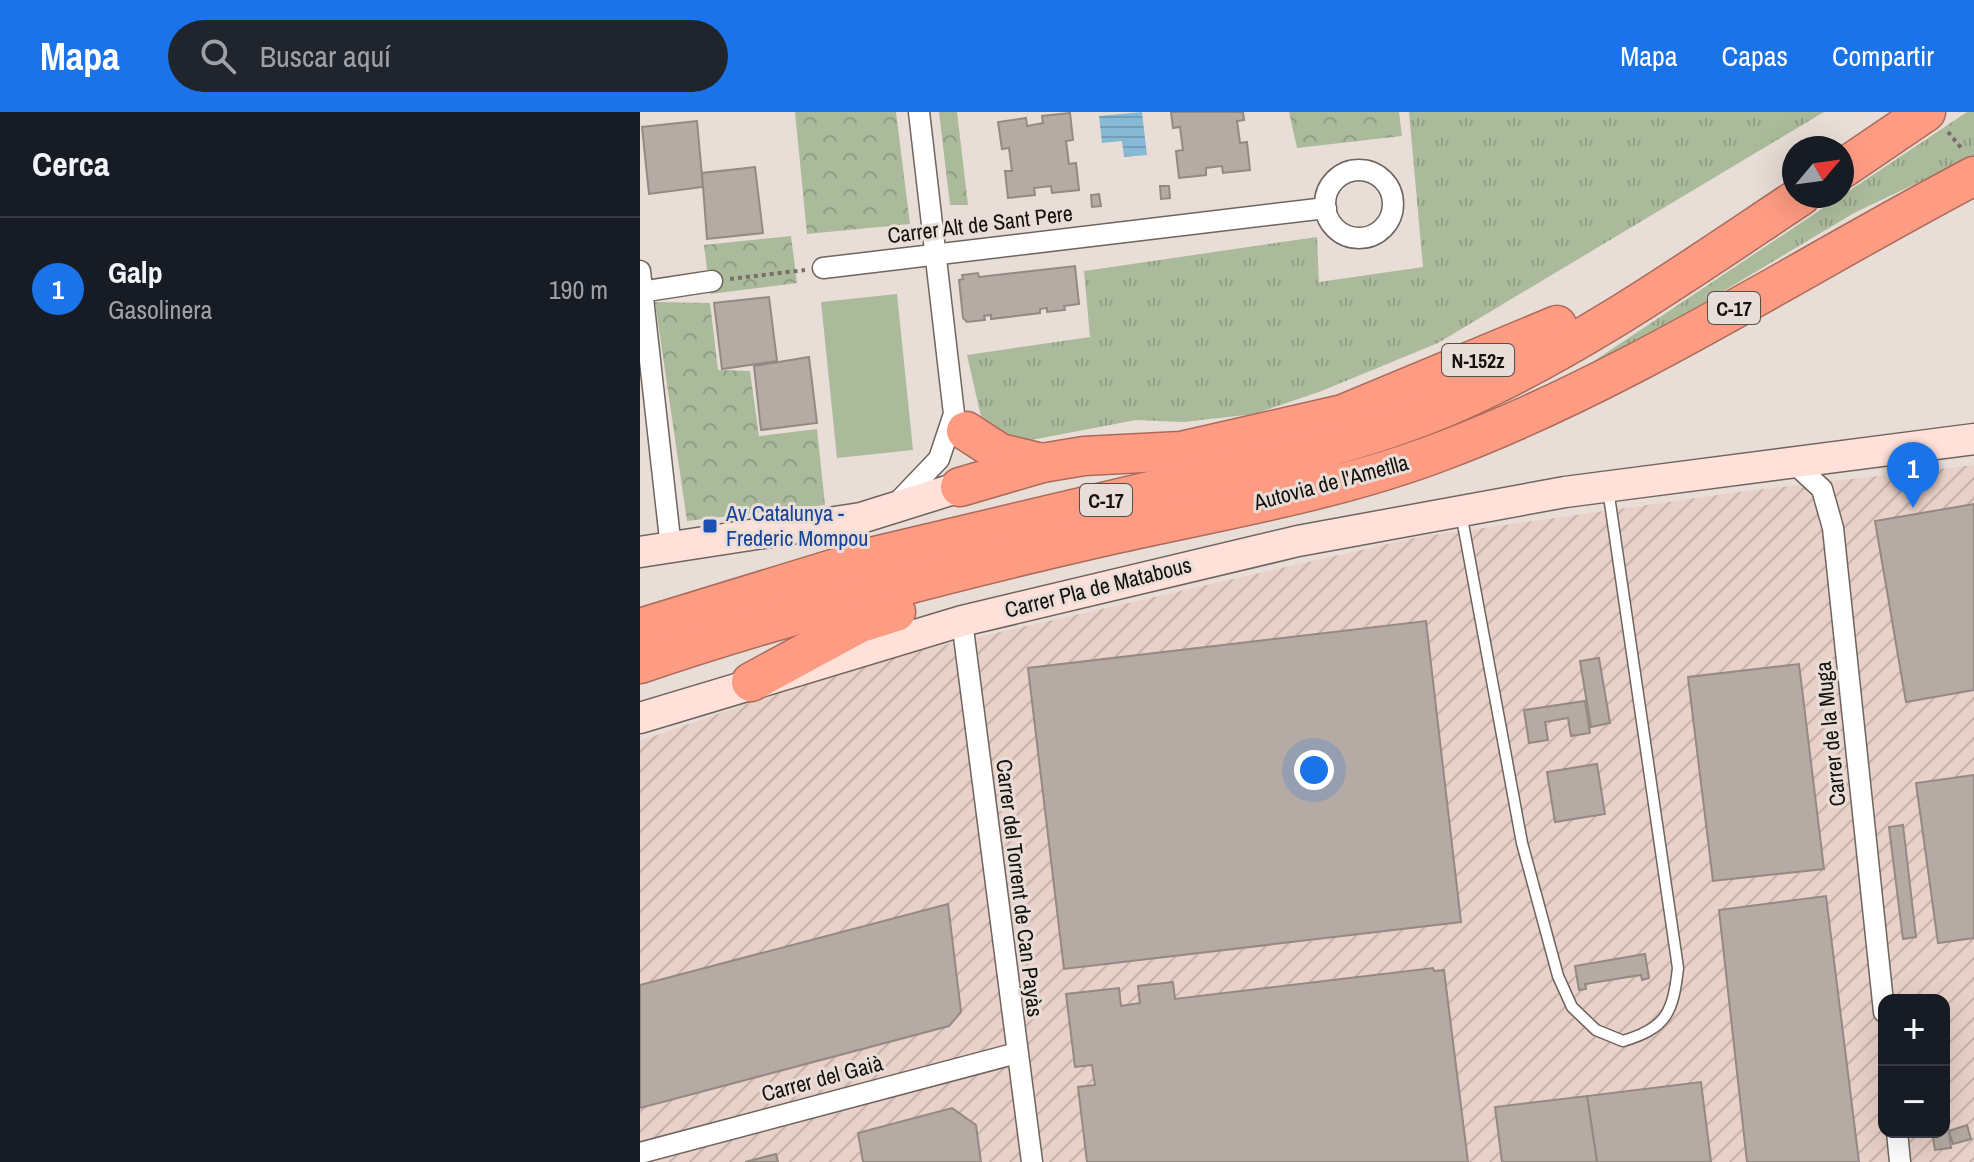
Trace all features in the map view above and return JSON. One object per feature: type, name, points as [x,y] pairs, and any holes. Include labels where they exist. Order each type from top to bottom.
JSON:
[{"type":"highway","points":[[1854,161],[1884,141],[1933,117]]},
{"type":"highway","name":"Autovia de l'Ametlla","points":[[640,664],[834,606],[1058,547],[1375,473],[1445,450],[1548,406],[1661,349],[1961,174]]},
{"type":"highway","name":"Autovia de l'Ametlla","points":[[640,628],[875,556],[1310,453],[1377,433],[1459,402],[1562,350],[1783,208]]},
{"type":"highway","name":"N-152z","points":[[963,451],[1042,463],[1084,456],[1181,451],[1343,414],[1530,338],[1719,250]]},
{"type":"highway","points":[[963,451],[1000,453],[1042,463]]},
{"type":"highway","points":[[751,682],[858,624],[970,588],[1058,547]]},
{"type":"main road","name":"Carrer Pla de Matabous","points":[[640,718],[751,682],[962,621],[1284,544],[1565,492],[1964,442]]},
{"type":"main road","name":"N-152z","points":[[640,552],[887,512],[922,497],[963,451]]},
{"type":"street","points":[[887,512],[928,474],[939,459],[963,451],[934,253],[919,112]]},
{"type":"street","name":"Carrer Alt de Sant Pere","points":[[823,268],[1326,208]]},
{"type":"street","points":[[671,548],[641,285],[712,281]]},
{"type":"street","name":"Carrer de la Muga","points":[[1795,464],[1822,489],[1833,528],[1882,994]]},
{"type":"street","name":"Carrer del Torrent de Can Payàs","points":[[962,621],[1032,1162]]},
{"type":"street","name":"Carrer del Gaià","points":[[640,1153],[1017,1053]]},
{"type":"street","points":[[1898,1138],[1900,1162]]},
{"type":"lane","points":[[1461,511],[1522,843],[1558,976],[1572,1007],[1596,1030],[1623,1041],[1648,1034],[1667,1017],[1675,996],[1678,968],[1607,487]]},
{"type":"path","points":[[1933,117],[1961,174]]},
{"type":"path","points":[[712,281],[823,268]]},
{"type":"shaded area","points":[[1974,465],[1974,1162],[640,1162],[640,741],[864,663],[1419,537],[1739,492]]},
{"type":"green space","points":[[795,112],[896,112],[910,224],[807,234]]},
{"type":"green space","points":[[939,112],[957,112],[968,205],[950,205]]},
{"type":"green space","points":[[1289,112],[1399,112],[1402,136],[1297,148]]},
{"type":"green space","points":[[1409,112],[1824,112],[1438,343],[1319,392],[1254,414],[1184,422],[1136,420],[1026,441],[984,430],[967,355],[1090,337],[1084,271],[1317,237],[1319,282],[1423,267]]},
{"type":"green space","points":[[1967,112],[1974,112],[1974,156],[1854,213],[1632,346],[1588,365],[1823,208],[1854,208],[1854,187]]},
{"type":"green space","points":[[791,236],[797,283],[710,294],[704,245]]},
{"type":"green space","points":[[897,294],[913,450],[837,458],[821,302]]},
{"type":"green space","points":[[655,302],[710,303],[718,370],[750,371],[759,436],[817,429],[825,505],[687,521]]},
{"type":"water","points":[[1142,112],[1147,155],[1124,157],[1122,141],[1102,143],[1099,116]]},
{"type":"building","points":[[1171,112],[1243,112],[1244,120],[1237,121],[1240,143],[1247,142],[1250,170],[1223,173],[1222,166],[1206,168],[1206,175],[1179,178],[1176,151],[1183,150],[1180,127],[1173,128]]},
{"type":"building","points":[[1070,113],[1073,140],[1066,141],[1069,164],[1076,163],[1079,190],[1052,193],[1051,186],[1034,188],[1035,195],[1008,198],[1005,171],[1012,171],[1009,148],[1002,149],[998,122],[1026,118],[1027,126],[1043,123],[1042,116]]},
{"type":"building","points":[[697,121],[703,187],[649,194],[642,127]]},
{"type":"building","points":[[755,167],[763,233],[707,239],[702,173]]},
{"type":"building","points":[[1160,186],[1169,186],[1170,198],[1161,199]]},
{"type":"building","points":[[1099,194],[1101,206],[1092,207],[1091,195]]},
{"type":"building","points":[[1075,266],[1079,304],[1064,306],[1065,310],[1047,312],[1047,308],[1040,309],[1040,313],[991,319],[991,315],[984,316],[985,320],[967,322],[963,318],[959,280],[963,279],[962,275],[978,273],[979,277]]},
{"type":"building","points":[[769,297],[777,361],[722,369],[714,303]]},
{"type":"building","points":[[809,357],[817,423],[761,430],[754,366]]},
{"type":"building","points":[[1974,504],[1974,690],[1906,702],[1875,521]]},
{"type":"building","points":[[1426,621],[1461,922],[1064,969],[1028,668]]},
{"type":"building","points":[[1599,658],[1610,723],[1591,727],[1580,661]]},
{"type":"building","points":[[1799,664],[1824,869],[1713,881],[1688,677]]},
{"type":"building","points":[[1585,701],[1590,733],[1571,736],[1568,718],[1545,722],[1548,740],[1529,743],[1524,710]]},
{"type":"building","points":[[1597,764],[1605,814],[1555,822],[1547,772]]},
{"type":"building","points":[[1974,775],[1974,938],[1938,943],[1916,783]]},
{"type":"building","points":[[1903,825],[1916,937],[1903,939],[1889,827]]},
{"type":"building","points":[[1826,896],[1859,1162],[1747,1162],[1719,910]]},
{"type":"building","points":[[948,904],[961,1012],[949,1026],[640,1108],[640,985]]},
{"type":"building","points":[[1645,954],[1649,978],[1642,980],[1641,975],[1585,984],[1586,989],[1579,990],[1575,966]]},
{"type":"building","points":[[1433,968],[1434,971],[1444,970],[1468,1162],[1087,1162],[1078,1087],[1095,1085],[1092,1065],[1075,1067],[1066,994],[1119,988],[1121,1006],[1140,1003],[1138,986],[1173,982],[1175,999]]},
{"type":"building","points":[[1701,1082],[1711,1162],[1597,1162],[1587,1096]]},
{"type":"building","points":[[1587,1096],[1597,1162],[1502,1162],[1495,1107]]},
{"type":"building","points":[[952,1108],[976,1125],[981,1162],[863,1162],[858,1133]]},
{"type":"building","points":[[1967,1125],[1971,1139],[1953,1144],[1950,1131]]},
{"type":"building","points":[[1933,1138],[1950,1138],[1951,1148],[1935,1150]]},
{"type":"building","points":[[776,1154],[778,1162],[745,1162]]},
{"type":"place","name":"Galp","points":[[1913,508]]},
{"type":"place","name":"Av Catalunya - Frederic Mompou","points":[[710,526]]}]
